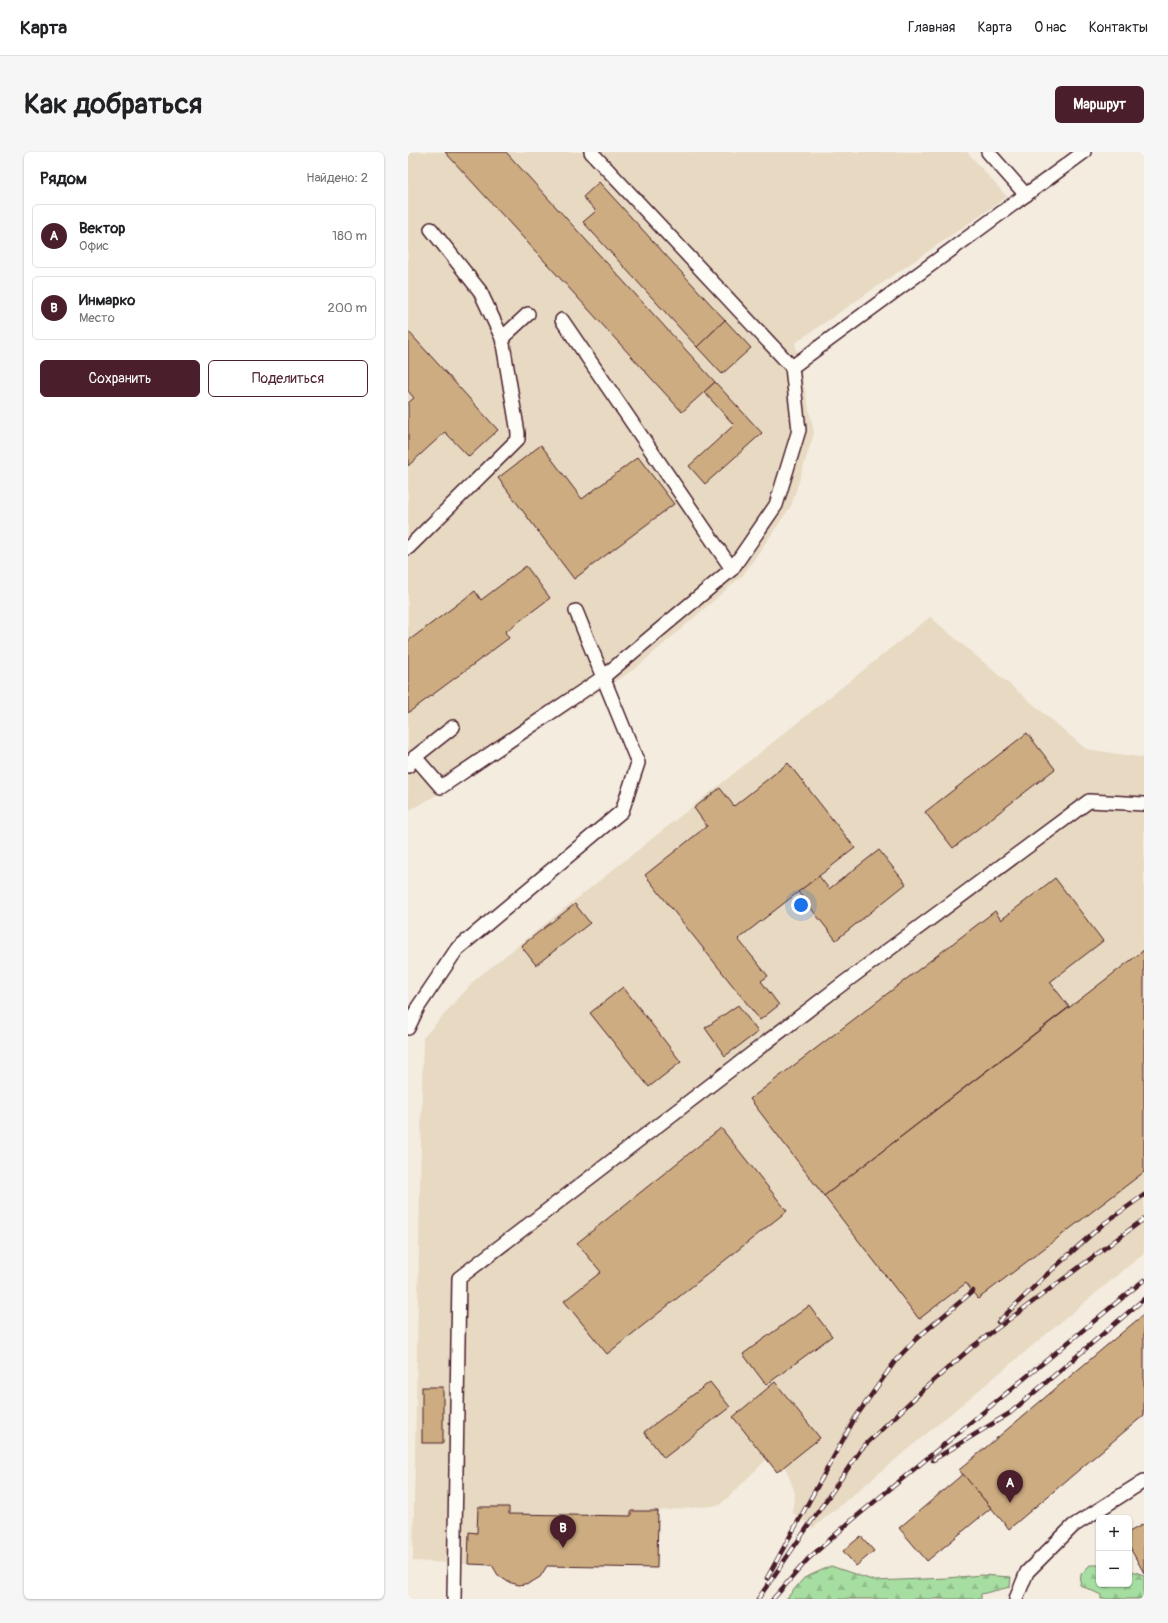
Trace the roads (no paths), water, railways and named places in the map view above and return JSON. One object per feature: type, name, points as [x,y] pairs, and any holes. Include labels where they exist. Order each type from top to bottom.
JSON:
[{"type":"lane","points":[[453,727],[412,761],[441,787],[602,678],[732,569],[776,505],[799,430],[792,367],[591,152]]},
{"type":"lane","points":[[988,152],[1026,194]]},
{"type":"lane","points":[[792,367],[1084,152]]},
{"type":"lane","points":[[408,548],[518,439],[502,338],[480,291],[431,228]]},
{"type":"lane","points":[[502,338],[528,314]]},
{"type":"lane","points":[[562,320],[732,569]]},
{"type":"lane","points":[[408,1028],[418,1007],[457,949],[622,811],[638,763],[602,678],[576,611]]},
{"type":"lane","points":[[454,1599],[459,1278],[842,985],[1089,801],[1144,804]]},
{"type":"lane","points":[[1016,1599],[1027,1572],[1073,1526],[1144,1482]]},
{"type":"railway","points":[[998,1322],[1044,1277],[1102,1225],[1144,1195]]},
{"type":"railway","points":[[758,1599],[862,1448],[924,1389],[972,1347],[1144,1219]]},
{"type":"railway","points":[[773,1599],[808,1559],[851,1521],[1144,1280]]},
{"type":"railway","points":[[767,1578],[855,1418],[896,1360],[916,1339],[973,1291]]},
{"type":"railway","points":[[933,1460],[1010,1413],[1144,1299]]},
{"type":"place","name":"Вектор","points":[[1010,1503]]},
{"type":"place","name":"Инмарко","points":[[563,1548]]}]
